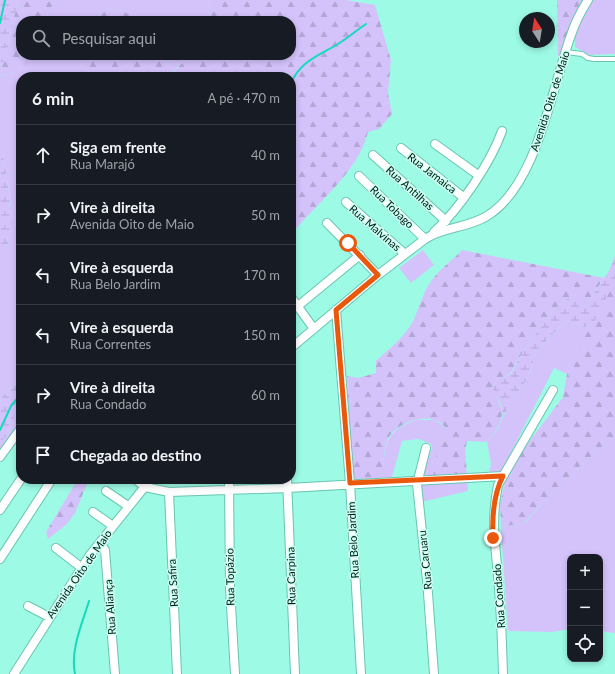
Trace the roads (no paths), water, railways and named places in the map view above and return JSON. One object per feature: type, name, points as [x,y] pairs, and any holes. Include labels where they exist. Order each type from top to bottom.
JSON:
[{"type":"street","name":"Avenida Oito de Maio","points":[[296,342],[378,275],[432,234],[466,225],[487,216],[504,202],[512,191],[534,152],[576,22],[588,0]]},
{"type":"street","points":[[432,234],[446,221],[478,175],[493,152],[502,131]]},
{"type":"street","points":[[435,144],[478,175]]},
{"type":"street","name":"Rua Jamaica","points":[[400,148],[463,197]]},
{"type":"street","name":"Rua Antilhas","points":[[373,155],[446,221]]},
{"type":"street","name":"Rua Tobago","points":[[359,176],[425,239]]},
{"type":"street","name":"Rua Malvinas","points":[[346,202],[405,254]]},
{"type":"street","points":[[326,223],[360,255],[378,275]]},
{"type":"street","points":[[298,306],[360,255]]},
{"type":"street","points":[[296,303],[314,328]]},
{"type":"street","name":"Rua Belo Jardim","points":[[336,310],[350,483],[361,674]]},
{"type":"street","name":"Rua Condado","points":[[503,674],[498,576],[492,524],[498,485],[553,390]]},
{"type":"street","points":[[0,457],[16,435]]},
{"type":"street","name":"Rua Caruaru","points":[[426,448],[417,484],[427,580],[434,674]]},
{"type":"street","points":[[141,484],[145,487],[169,492],[230,491],[350,483],[503,476]]},
{"type":"street","points":[[0,510],[18,484]]},
{"type":"street","points":[[0,559],[49,484]]},
{"type":"street","name":"Avenida Oito de Maio","points":[[14,674],[49,617],[82,568],[128,506],[147,484]]},
{"type":"street","name":"Rua Topázio","points":[[229,484],[230,588],[235,674]]},
{"type":"street","name":"Rua Carpina","points":[[288,484],[295,674]]},
{"type":"street","points":[[106,491],[128,506]]},
{"type":"street","name":"Rua Safira","points":[[169,492],[177,674]]},
{"type":"street","points":[[93,512],[113,526]]},
{"type":"street","name":"Rua Aliança","points":[[100,543],[105,550],[115,674]]},
{"type":"street","points":[[56,548],[82,568]]},
{"type":"street","points":[[28,606],[49,617]]},
{"type":"lane","points":[[566,52],[582,54],[594,60],[615,59]]},
{"type":"waterway","points":[[0,23],[5,0]]},
{"type":"waterway","points":[[296,75],[305,64],[342,42],[366,24]]},
{"type":"waterway","points":[[0,430],[11,406],[16,400]]},
{"type":"waterway","points":[[75,674],[75,646],[89,601]]}]
